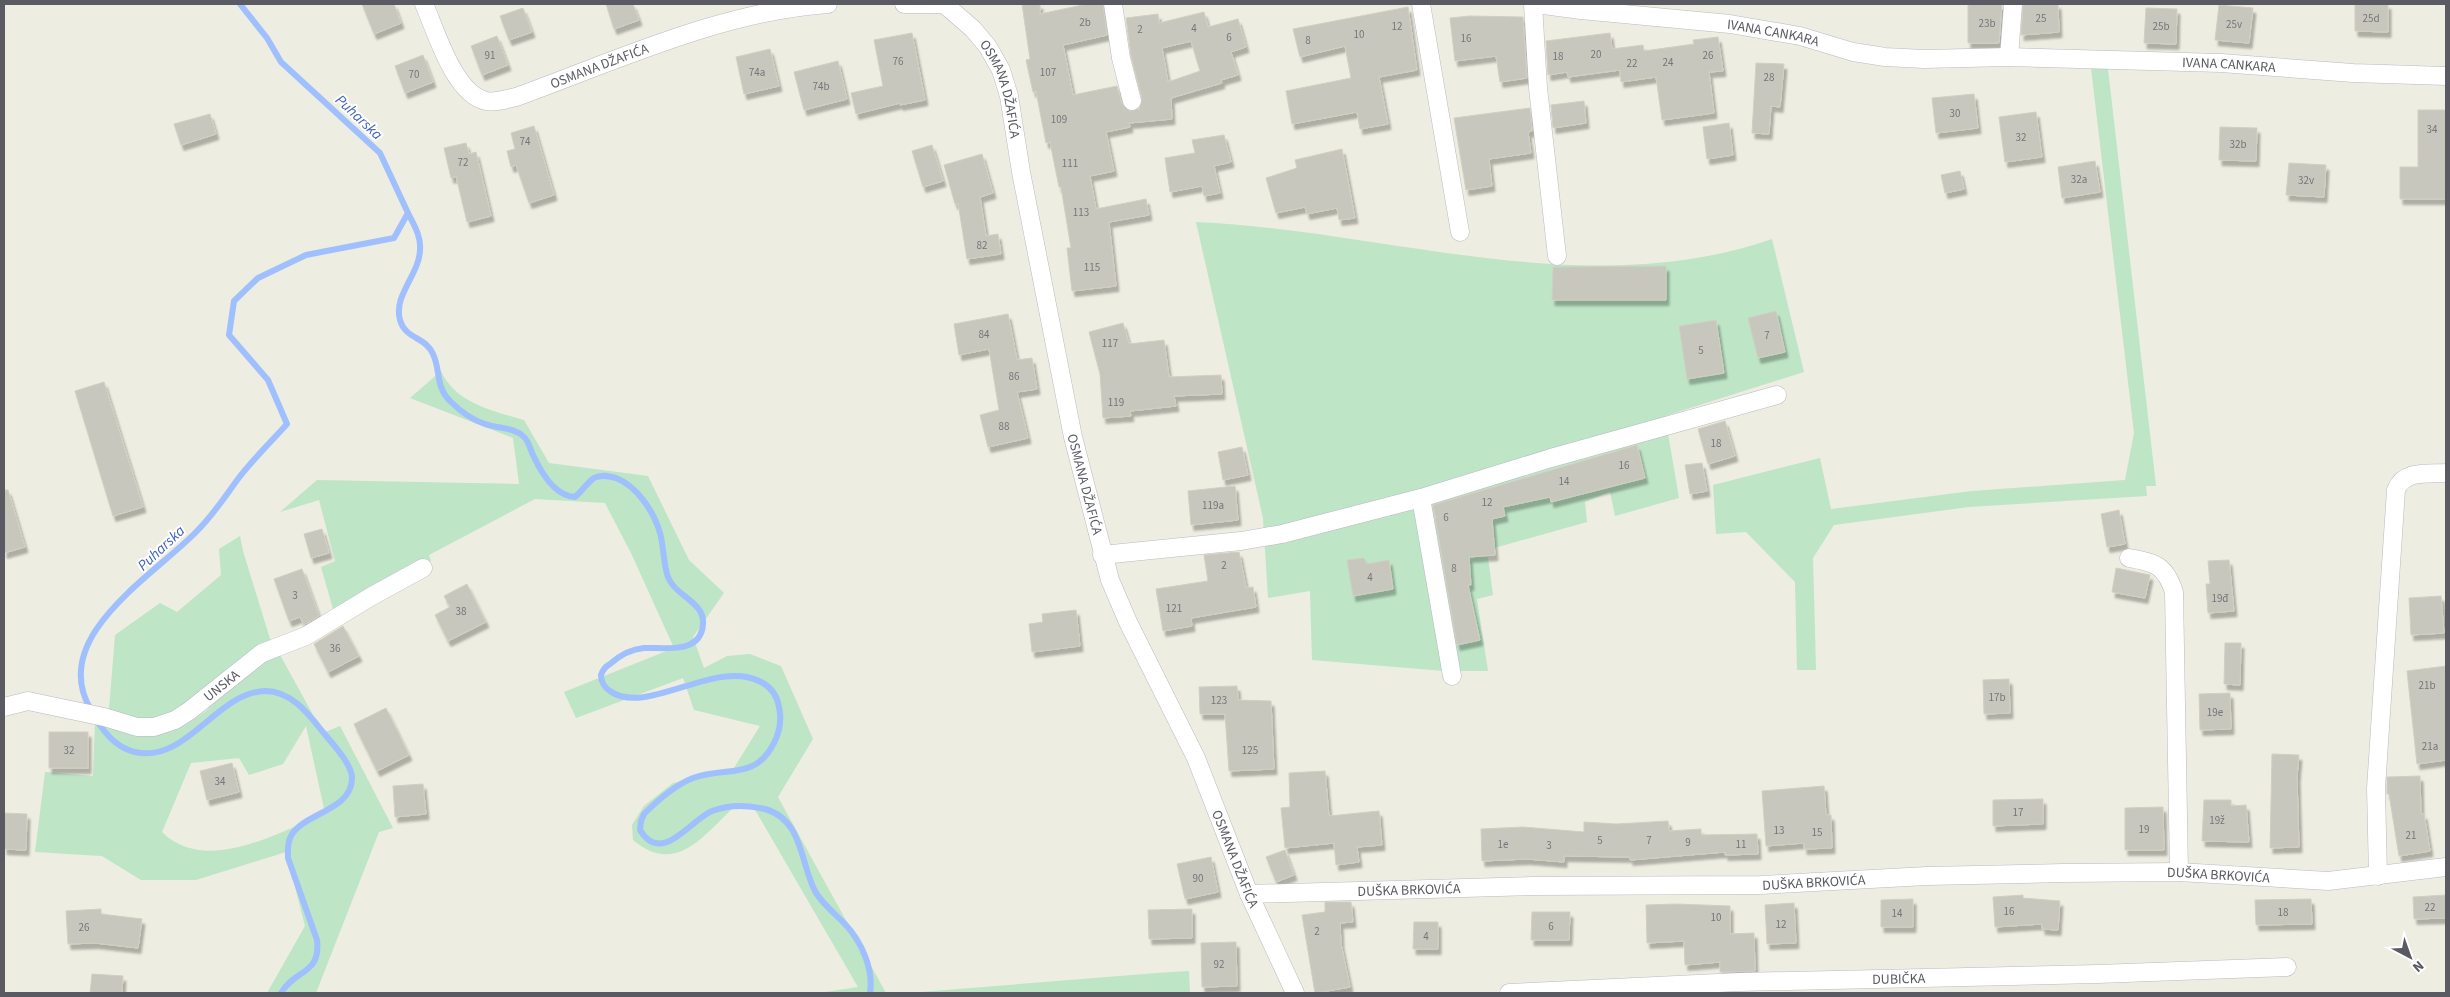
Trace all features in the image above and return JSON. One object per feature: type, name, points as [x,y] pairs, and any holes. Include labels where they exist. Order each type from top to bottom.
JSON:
[{"type":"street","name":"OSMANA DŽAFIĆA","points":[[424,4],[461,84],[473,95],[485,101],[497,102],[516,97],[727,21],[809,5],[828,4]]},
{"type":"street","name":"OSMANA DŽAFIĆA","points":[[904,4],[944,4],[973,29],[988,47],[1001,70],[1009,96],[1021,172],[1073,437],[1102,555],[1128,622],[1196,758],[1250,894],[1295,993]]},
{"type":"street","points":[[1113,4],[1121,58],[1132,101]]},
{"type":"street","points":[[1421,4],[1460,232]]},
{"type":"street","points":[[1534,4],[1538,88],[1557,256]]},
{"type":"street","name":"IVANA CANKARA","points":[[1534,4],[1730,24],[1800,36],[1853,52],[1885,57],[2009,57],[2221,63],[2353,73],[2446,76]]},
{"type":"street","points":[[2009,57],[2013,4]]},
{"type":"street","points":[[1102,555],[1241,541],[1282,534],[1421,498],[1551,458],[1777,395]]},
{"type":"street","points":[[2378,876],[2376,788],[2395,494],[2398,484],[2411,475],[2446,474]]},
{"type":"street","points":[[1421,498],[1452,676]]},
{"type":"street","points":[[2129,558],[2158,566],[2168,575],[2174,592],[2179,872]]},
{"type":"street","name":"UNSKA","points":[[4,707],[12,703],[28,702],[64,708],[137,727],[154,727],[175,720],[262,653],[312,633],[372,596],[423,568]]},
{"type":"street","name":"DUŠKA BRKOVIĆA","points":[[1250,894],[1533,886],[1761,885],[1927,876],[2179,872],[2328,881],[2446,867]]},
{"type":"street","name":"DUBIČKA","points":[[1509,993],[1739,982],[2098,974],[2287,967]]},
{"type":"green space","points":[[2091,68],[2108,69],[2156,486],[2146,486],[2147,496],[1969,507],[1834,525],[1813,558],[1816,670],[1797,670],[1795,582],[1746,532],[1716,534],[1713,485],[1820,458],[1831,509],[1972,491],[2125,480],[2134,433]]},
{"type":"green space","points":[[1196,222],[1267,228],[1485,258],[1557,264],[1630,265],[1701,257],[1772,239],[1804,372],[1665,416],[1679,498],[1615,516],[1610,492],[1585,502],[1587,522],[1487,550],[1493,595],[1477,599],[1488,671],[1444,671],[1312,660],[1310,591],[1268,598],[1263,518]]},
{"type":"green space","points":[[441,371],[447,382],[465,398],[488,409],[524,420],[549,463],[648,476],[689,560],[724,593],[693,637],[704,668],[727,656],[750,654],[781,666],[813,739],[778,797],[886,993],[819,993],[858,987],[754,808],[734,807],[700,840],[676,853],[663,854],[648,850],[633,840],[632,825],[644,806],[673,783],[734,768],[760,726],[694,710],[683,678],[576,718],[564,692],[674,648],[631,553],[605,503],[535,499],[429,555],[431,561],[335,616],[321,567],[335,561],[319,500],[280,512],[317,480],[519,484],[513,438],[410,398]]},
{"type":"green space","points":[[240,536],[271,642],[205,692],[163,718],[129,719],[109,709],[115,635],[160,603],[177,612],[221,575],[219,549]]},
{"type":"green space","points":[[279,653],[323,733],[340,726],[393,828],[379,832],[316,993],[267,993],[305,926],[286,852],[196,880],[141,880],[102,856],[35,852],[45,772],[93,776],[95,723],[160,733],[182,727],[206,711],[242,674]],"holes":[[[306,726],[325,813],[265,839],[220,850],[199,850],[179,844],[162,832],[191,763],[239,758],[249,775],[283,764]]]},
{"type":"green space","points":[[1189,971],[1190,993],[908,993],[1157,973]]},
{"type":"building","points":[[362,4],[394,4],[401,23],[374,34]]},
{"type":"building","points":[[606,4],[633,4],[639,20],[614,29]]},
{"type":"building","points":[[1022,4],[1040,4],[1040,14],[1087,4],[1103,4],[1107,35],[1063,45],[1073,95],[1117,86],[1122,104],[1130,111],[1139,109],[1142,99],[1131,56],[1126,18],[1158,14],[1159,23],[1204,12],[1208,27],[1238,19],[1246,47],[1231,52],[1238,75],[1221,80],[1222,83],[1171,98],[1172,119],[1129,123],[1130,127],[1106,132],[1114,171],[1090,176],[1096,209],[1146,199],[1149,215],[1109,222],[1116,286],[1072,291],[1067,248],[1071,248],[1061,187],[1059,187],[1050,142],[1046,143],[1036,91],[1033,92],[1026,60],[1030,59]],"holes":[[[1191,41],[1200,71],[1168,82],[1162,48]]]},
{"type":"building","points":[[1968,4],[2002,4],[1999,43],[1968,43]]},
{"type":"building","points":[[2023,4],[2058,4],[2059,32],[2021,35]]},
{"type":"building","points":[[2355,4],[2388,4],[2388,32],[2355,31]]},
{"type":"building","points":[[2219,5],[2253,8],[2249,43],[2215,40]]},
{"type":"building","points":[[1408,7],[1417,70],[1379,77],[1388,124],[1360,129],[1357,112],[1292,124],[1286,91],[1351,78],[1345,46],[1300,57],[1293,29]]},
{"type":"building","points":[[523,8],[532,32],[509,40],[500,16]]},
{"type":"building","points":[[2146,8],[2177,9],[2176,44],[2144,43]]},
{"type":"building","points":[[1469,16],[1523,17],[1527,78],[1500,82],[1496,56],[1455,61],[1450,18]]},
{"type":"building","points":[[912,33],[925,100],[900,105],[900,103],[856,114],[851,93],[883,86],[874,40]]},
{"type":"building","points":[[1610,33],[1612,49],[1643,45],[1644,51],[1694,44],[1693,40],[1718,37],[1723,71],[1709,72],[1714,113],[1662,120],[1656,77],[1621,82],[1620,70],[1568,77],[1567,72],[1548,75],[1546,41]]},
{"type":"building","points":[[497,36],[508,65],[482,75],[471,46]]},
{"type":"building","points":[[770,49],[779,86],[744,94],[736,57]]},
{"type":"building","points":[[423,55],[433,82],[405,93],[395,66]]},
{"type":"building","points":[[838,61],[847,99],[804,110],[794,72]]},
{"type":"building","points":[[1756,63],[1784,64],[1780,107],[1771,106],[1769,134],[1752,133]]},
{"type":"building","points":[[1974,94],[1978,128],[1936,133],[1932,98]]},
{"type":"building","points":[[1584,101],[1586,123],[1553,128],[1551,105]]},
{"type":"building","points":[[1530,108],[1532,131],[1528,132],[1531,153],[1489,159],[1492,186],[1466,190],[1454,118]]},
{"type":"building","points":[[2418,110],[2446,110],[2446,199],[2400,199],[2400,167],[2418,167]]},
{"type":"building","points":[[2036,112],[2042,157],[2005,162],[1999,117]]},
{"type":"building","points":[[210,114],[216,134],[181,145],[174,124]]},
{"type":"building","points":[[1729,123],[1733,155],[1707,159],[1703,127]]},
{"type":"building","points":[[534,126],[554,195],[529,203],[516,165],[511,167],[507,151],[515,149],[511,133]]},
{"type":"building","points":[[2220,127],[2257,128],[2256,161],[2219,160]]},
{"type":"building","points":[[1224,135],[1231,162],[1214,166],[1220,193],[1204,196],[1202,186],[1170,192],[1165,158],[1195,153],[1192,140]]},
{"type":"building","points":[[466,143],[469,154],[476,152],[491,216],[467,222],[456,176],[451,178],[444,148]]},
{"type":"building","points":[[932,145],[943,181],[923,187],[912,151]]},
{"type":"building","points":[[1342,149],[1355,218],[1339,220],[1337,208],[1307,214],[1305,207],[1276,213],[1266,178],[1297,168],[1295,160]]},
{"type":"building","points":[[982,154],[993,193],[980,197],[986,236],[998,234],[1001,254],[967,259],[958,203],[955,204],[944,165]]},
{"type":"building","points":[[2095,161],[2100,192],[2062,198],[2058,167]]},
{"type":"building","points":[[2289,163],[2326,165],[2324,197],[2286,195]]},
{"type":"building","points":[[1960,171],[1964,189],[1945,193],[1941,175]]},
{"type":"building","points":[[1666,266],[1666,300],[1552,300],[1553,267]]},
{"type":"building","points":[[1776,311],[1785,352],[1758,358],[1748,318]]},
{"type":"building","points":[[1008,314],[1017,360],[1032,358],[1037,389],[1017,392],[1028,438],[988,447],[980,415],[999,410],[989,349],[959,355],[954,324]]},
{"type":"building","points":[[1716,320],[1724,373],[1687,379],[1679,326]]},
{"type":"building","points":[[1123,323],[1129,344],[1164,340],[1169,377],[1221,375],[1222,394],[1174,396],[1176,406],[1130,411],[1131,416],[1103,418],[1100,374],[1089,332]]},
{"type":"building","points":[[104,382],[143,507],[113,516],[75,391]]},
{"type":"building","points":[[1725,421],[1735,456],[1708,464],[1698,429]]},
{"type":"building","points":[[1637,445],[1645,478],[1551,502],[1550,497],[1503,507],[1505,516],[1492,519],[1495,555],[1469,557],[1471,585],[1468,585],[1480,640],[1457,645],[1433,505]]},
{"type":"building","points":[[1242,447],[1248,475],[1223,480],[1218,452]]},
{"type":"building","points":[[1702,463],[1707,491],[1690,494],[1685,465]]},
{"type":"building","points":[[1235,486],[1238,520],[1191,525],[1188,491]]},
{"type":"building","points":[[4,490],[8,490],[25,547],[4,553]]},
{"type":"building","points":[[2119,510],[2125,544],[2107,547],[2101,514]]},
{"type":"building","points":[[322,529],[329,553],[311,558],[304,534]]},
{"type":"building","points":[[1239,552],[1246,588],[1253,587],[1256,607],[1191,618],[1192,626],[1163,631],[1156,589],[1208,581],[1204,555]]},
{"type":"building","points":[[1364,558],[1367,564],[1389,560],[1393,589],[1353,596],[1347,560]]},
{"type":"building","points":[[2229,560],[2234,611],[2208,613],[2206,584],[2210,584],[2208,561]]},
{"type":"building","points":[[2116,568],[2150,575],[2145,598],[2112,592]]},
{"type":"building","points":[[302,569],[319,616],[304,625],[300,617],[289,621],[274,579]]},
{"type":"building","points":[[467,584],[486,622],[448,641],[435,615],[450,607],[444,596]]},
{"type":"building","points":[[2441,596],[2444,633],[2411,635],[2409,598]]},
{"type":"building","points":[[1076,610],[1080,646],[1032,652],[1029,624],[1043,622],[1042,614]]},
{"type":"building","points":[[343,626],[359,656],[328,672],[314,644]]},
{"type":"building","points":[[2225,643],[2241,643],[2240,685],[2224,684]]},
{"type":"building","points":[[2446,666],[2446,760],[2417,764],[2407,671]]},
{"type":"building","points":[[2009,679],[2010,713],[1984,714],[1983,680]]},
{"type":"building","points":[[1237,686],[1238,700],[1271,701],[1274,769],[1229,771],[1225,714],[1200,714],[1199,687]]},
{"type":"building","points":[[2230,693],[2231,729],[2200,730],[2199,694]]},
{"type":"building","points":[[386,708],[409,755],[377,771],[354,724]]},
{"type":"building","points":[[49,732],[88,732],[88,768],[49,768]]},
{"type":"building","points":[[2272,754],[2299,755],[2297,777],[2299,847],[2270,848]]},
{"type":"building","points":[[232,763],[239,792],[207,800],[200,771]]},
{"type":"building","points":[[1325,771],[1329,816],[1379,811],[1382,845],[1357,847],[1359,862],[1336,865],[1334,843],[1285,848],[1281,808],[1290,807],[1289,773]]},
{"type":"building","points":[[2420,776],[2421,814],[2424,814],[2430,851],[2399,856],[2389,794],[2387,794],[2387,777]]},
{"type":"building","points":[[423,784],[426,814],[395,817],[393,786]]},
{"type":"building","points":[[1824,786],[1826,815],[1831,815],[1832,848],[1804,849],[1804,843],[1766,846],[1762,791]]},
{"type":"building","points":[[2043,799],[2043,824],[1993,826],[1993,800]]},
{"type":"building","points":[[2204,800],[2231,800],[2231,806],[2246,805],[2249,842],[2202,841]]},
{"type":"building","points":[[2163,807],[2164,850],[2125,850],[2125,808]]},
{"type":"building","points":[[4,813],[27,814],[26,850],[4,849]]},
{"type":"building","points":[[1668,821],[1669,831],[1701,829],[1701,835],[1757,834],[1758,854],[1725,855],[1725,852],[1630,860],[1630,857],[1564,856],[1564,862],[1527,859],[1482,861],[1481,829],[1523,827],[1584,832],[1584,822],[1616,824]]},
{"type":"building","points":[[1285,850],[1294,875],[1276,882],[1266,857]]},
{"type":"building","points":[[1211,857],[1218,892],[1185,899],[1177,864]]},
{"type":"building","points":[[2023,895],[2023,898],[2060,901],[2058,930],[2042,929],[2042,924],[1995,927],[1993,897]]},
{"type":"building","points":[[2446,895],[2446,918],[2414,919],[2413,897]]},
{"type":"building","points":[[1913,899],[1913,927],[1881,927],[1881,900]]},
{"type":"building","points":[[2311,899],[2312,924],[2256,925],[2255,900]]},
{"type":"building","points":[[1325,902],[1351,902],[1353,922],[1340,923],[1341,944],[1350,987],[1315,993],[1302,915],[1325,912]]},
{"type":"building","points":[[1794,903],[1796,943],[1767,944],[1765,905]]},
{"type":"building","points":[[1646,905],[1730,906],[1730,934],[1754,933],[1755,971],[1720,972],[1720,962],[1685,965],[1684,941],[1647,943]]},
{"type":"building","points":[[101,909],[101,914],[142,919],[138,948],[95,943],[68,944],[66,911]]},
{"type":"building","points":[[1192,909],[1192,938],[1149,939],[1148,910]]},
{"type":"building","points":[[1532,912],[1570,912],[1569,940],[1531,940]]},
{"type":"building","points":[[1414,922],[1438,922],[1438,949],[1413,949]]},
{"type":"building","points":[[1236,942],[1237,986],[1202,987],[1201,943]]},
{"type":"building","points":[[92,974],[123,976],[122,993],[90,993]]},
{"type":"waterway","name":"Puharska","points":[[91,710],[81,683],[83,657],[94,633],[133,588],[202,525],[247,468],[287,424],[268,380],[229,335],[234,301],[258,278],[306,255],[394,238],[408,213],[380,153],[281,62],[267,38],[240,4]]},
{"type":"waterway","points":[[408,213],[415,226],[420,249],[416,267],[400,302],[400,320],[406,331],[430,348],[435,360],[440,385],[446,396],[458,409],[476,420],[490,426],[516,431],[524,437],[545,477],[561,493],[575,497],[594,478],[602,476],[616,478],[638,493],[649,508],[657,525],[668,577],[672,584],[695,604],[702,616],[701,634],[696,641],[680,647],[644,648],[626,653],[603,670],[601,678],[605,686],[610,691],[625,697],[642,697],[702,681],[741,676],[763,683],[772,691],[777,699],[780,712],[779,730],[774,743],[758,763],[749,768],[693,778],[680,785],[660,799],[644,814],[640,830],[649,840],[657,843],[667,842],[703,816],[718,809],[738,806],[752,807],[765,809],[778,815],[794,833],[816,893],[851,931],[861,947],[870,974],[870,993]]},
{"type":"waterway","name":"Puharska","points":[[96,719],[103,730],[117,744],[135,752],[153,753],[170,748],[216,714],[248,694],[265,691],[274,692],[291,699],[305,710],[336,747],[351,773],[350,790],[335,805],[297,828],[291,836],[288,847],[288,858],[317,940],[315,960],[306,971],[287,985],[281,993]]}]
